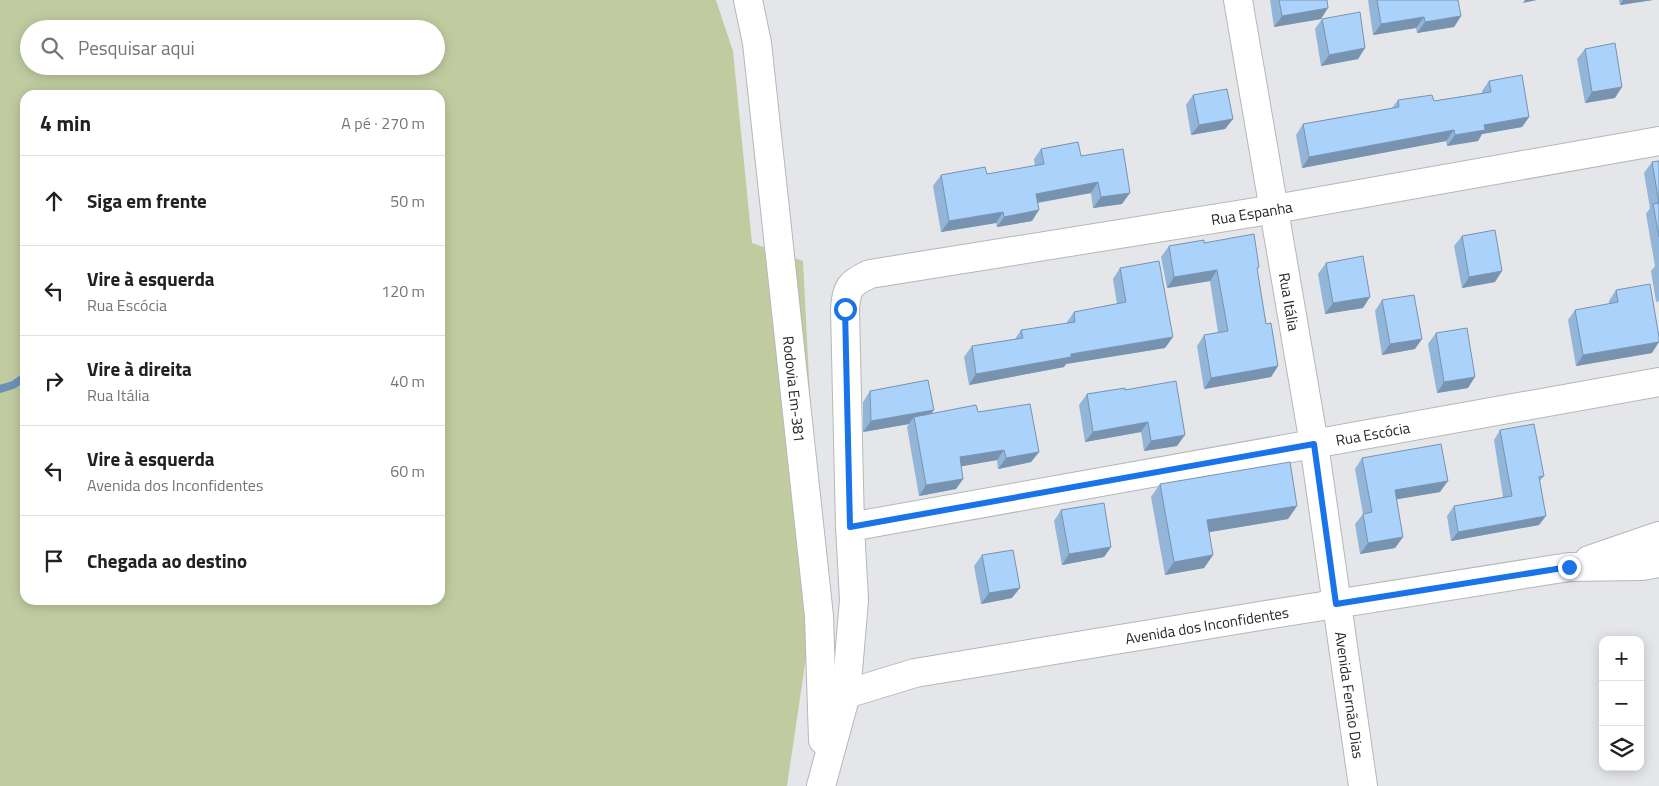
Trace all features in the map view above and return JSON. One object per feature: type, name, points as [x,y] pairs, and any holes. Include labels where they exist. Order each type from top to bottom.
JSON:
[{"type":"street","name":"Rodovia Em-381","points":[[748,0],[757,43],[820,616],[824,717],[822,783]]},
{"type":"street","name":"Rua Itália","points":[[1238,0],[1314,444],[1336,604]]},
{"type":"street","name":"Rua Espanha","points":[[847,290],[855,281],[870,274],[1275,209],[1659,141]]},
{"type":"street","name":"Rodovia Em-381","points":[[822,783],[846,694],[854,600],[850,527],[845,309],[847,290]]},
{"type":"street","name":"Rua Escócia","points":[[850,527],[1659,382]]},
{"type":"street","name":"Avenida dos Inconfidentes","points":[[1569,567],[1659,536]]},
{"type":"street","name":"Avenida dos Inconfidentes","points":[[846,694],[915,674],[1336,604],[1569,567],[1659,564]]},
{"type":"street","name":"Avenida Fernão Dias","points":[[1336,604],[1363,786]]},
{"type":"green space","points":[[0,0],[716,0],[733,51],[752,243],[803,261],[813,457],[811,624],[787,786],[0,786]]},
{"type":"building","points":[[1279,0],[1327,0],[1328,8],[1282,16]]},
{"type":"building","points":[[1377,0],[1458,0],[1461,16],[1425,22],[1424,17],[1381,24]]},
{"type":"building","points":[[1360,12],[1365,48],[1329,55],[1322,19]]},
{"type":"building","points":[[1615,43],[1622,87],[1592,92],[1585,49]]},
{"type":"building","points":[[1522,75],[1529,117],[1484,125],[1485,130],[1455,135],[1454,130],[1309,157],[1303,124],[1399,107],[1398,100],[1432,95],[1434,101],[1491,92],[1489,81]]},
{"type":"building","points":[[1227,89],[1233,119],[1199,125],[1193,95]]},
{"type":"building","points":[[1078,142],[1081,156],[1123,149],[1130,193],[1101,197],[1098,182],[1036,194],[1039,210],[1004,217],[1003,212],[949,221],[941,175],[985,167],[987,174],[1044,164],[1041,149]]},
{"type":"building","points":[[1659,161],[1659,203],[1652,162]]},
{"type":"building","points":[[1659,203],[1659,237],[1653,204]]},
{"type":"building","points":[[1495,230],[1502,271],[1469,277],[1462,236]]},
{"type":"building","points":[[1254,234],[1259,267],[1257,268],[1266,324],[1271,323],[1278,366],[1211,378],[1204,335],[1228,331],[1217,270],[1174,277],[1169,246],[1204,240],[1204,243]]},
{"type":"building","points":[[1363,256],[1370,297],[1333,303],[1326,263]]},
{"type":"building","points":[[1159,261],[1173,337],[1071,354],[1071,357],[976,374],[972,346],[1023,338],[1021,330],[1075,322],[1074,312],[1126,302],[1120,268]]},
{"type":"building","points":[[1650,284],[1659,342],[1583,355],[1575,310],[1618,302],[1616,290]]},
{"type":"building","points":[[1414,295],[1422,339],[1390,344],[1382,300]]},
{"type":"building","points":[[1467,328],[1475,377],[1444,382],[1436,333]]},
{"type":"building","points":[[928,380],[934,410],[871,421],[870,391]]},
{"type":"building","points":[[1176,381],[1185,435],[1151,441],[1148,422],[1093,432],[1087,394],[1125,388],[1125,390]]},
{"type":"building","points":[[1030,404],[1039,452],[1006,458],[1004,450],[960,457],[963,479],[926,485],[914,417],[976,405],[978,412]]},
{"type":"building","points":[[1534,424],[1544,476],[1539,477],[1546,516],[1458,532],[1454,506],[1512,496],[1500,430]]},
{"type":"building","points":[[1441,444],[1448,481],[1395,490],[1403,537],[1368,543],[1363,514],[1372,512],[1362,458]]},
{"type":"building","points":[[1290,462],[1297,506],[1207,520],[1213,555],[1174,562],[1160,484]]},
{"type":"building","points":[[1104,503],[1111,547],[1069,554],[1061,510]]},
{"type":"building","points":[[1013,550],[1020,588],[989,593],[982,555]]},
{"type":"waterway","points":[[0,389],[20,380]]},
{"type":"route","points":[[845,309],[850,527],[1314,444],[1336,604],[1569,567]]}]
